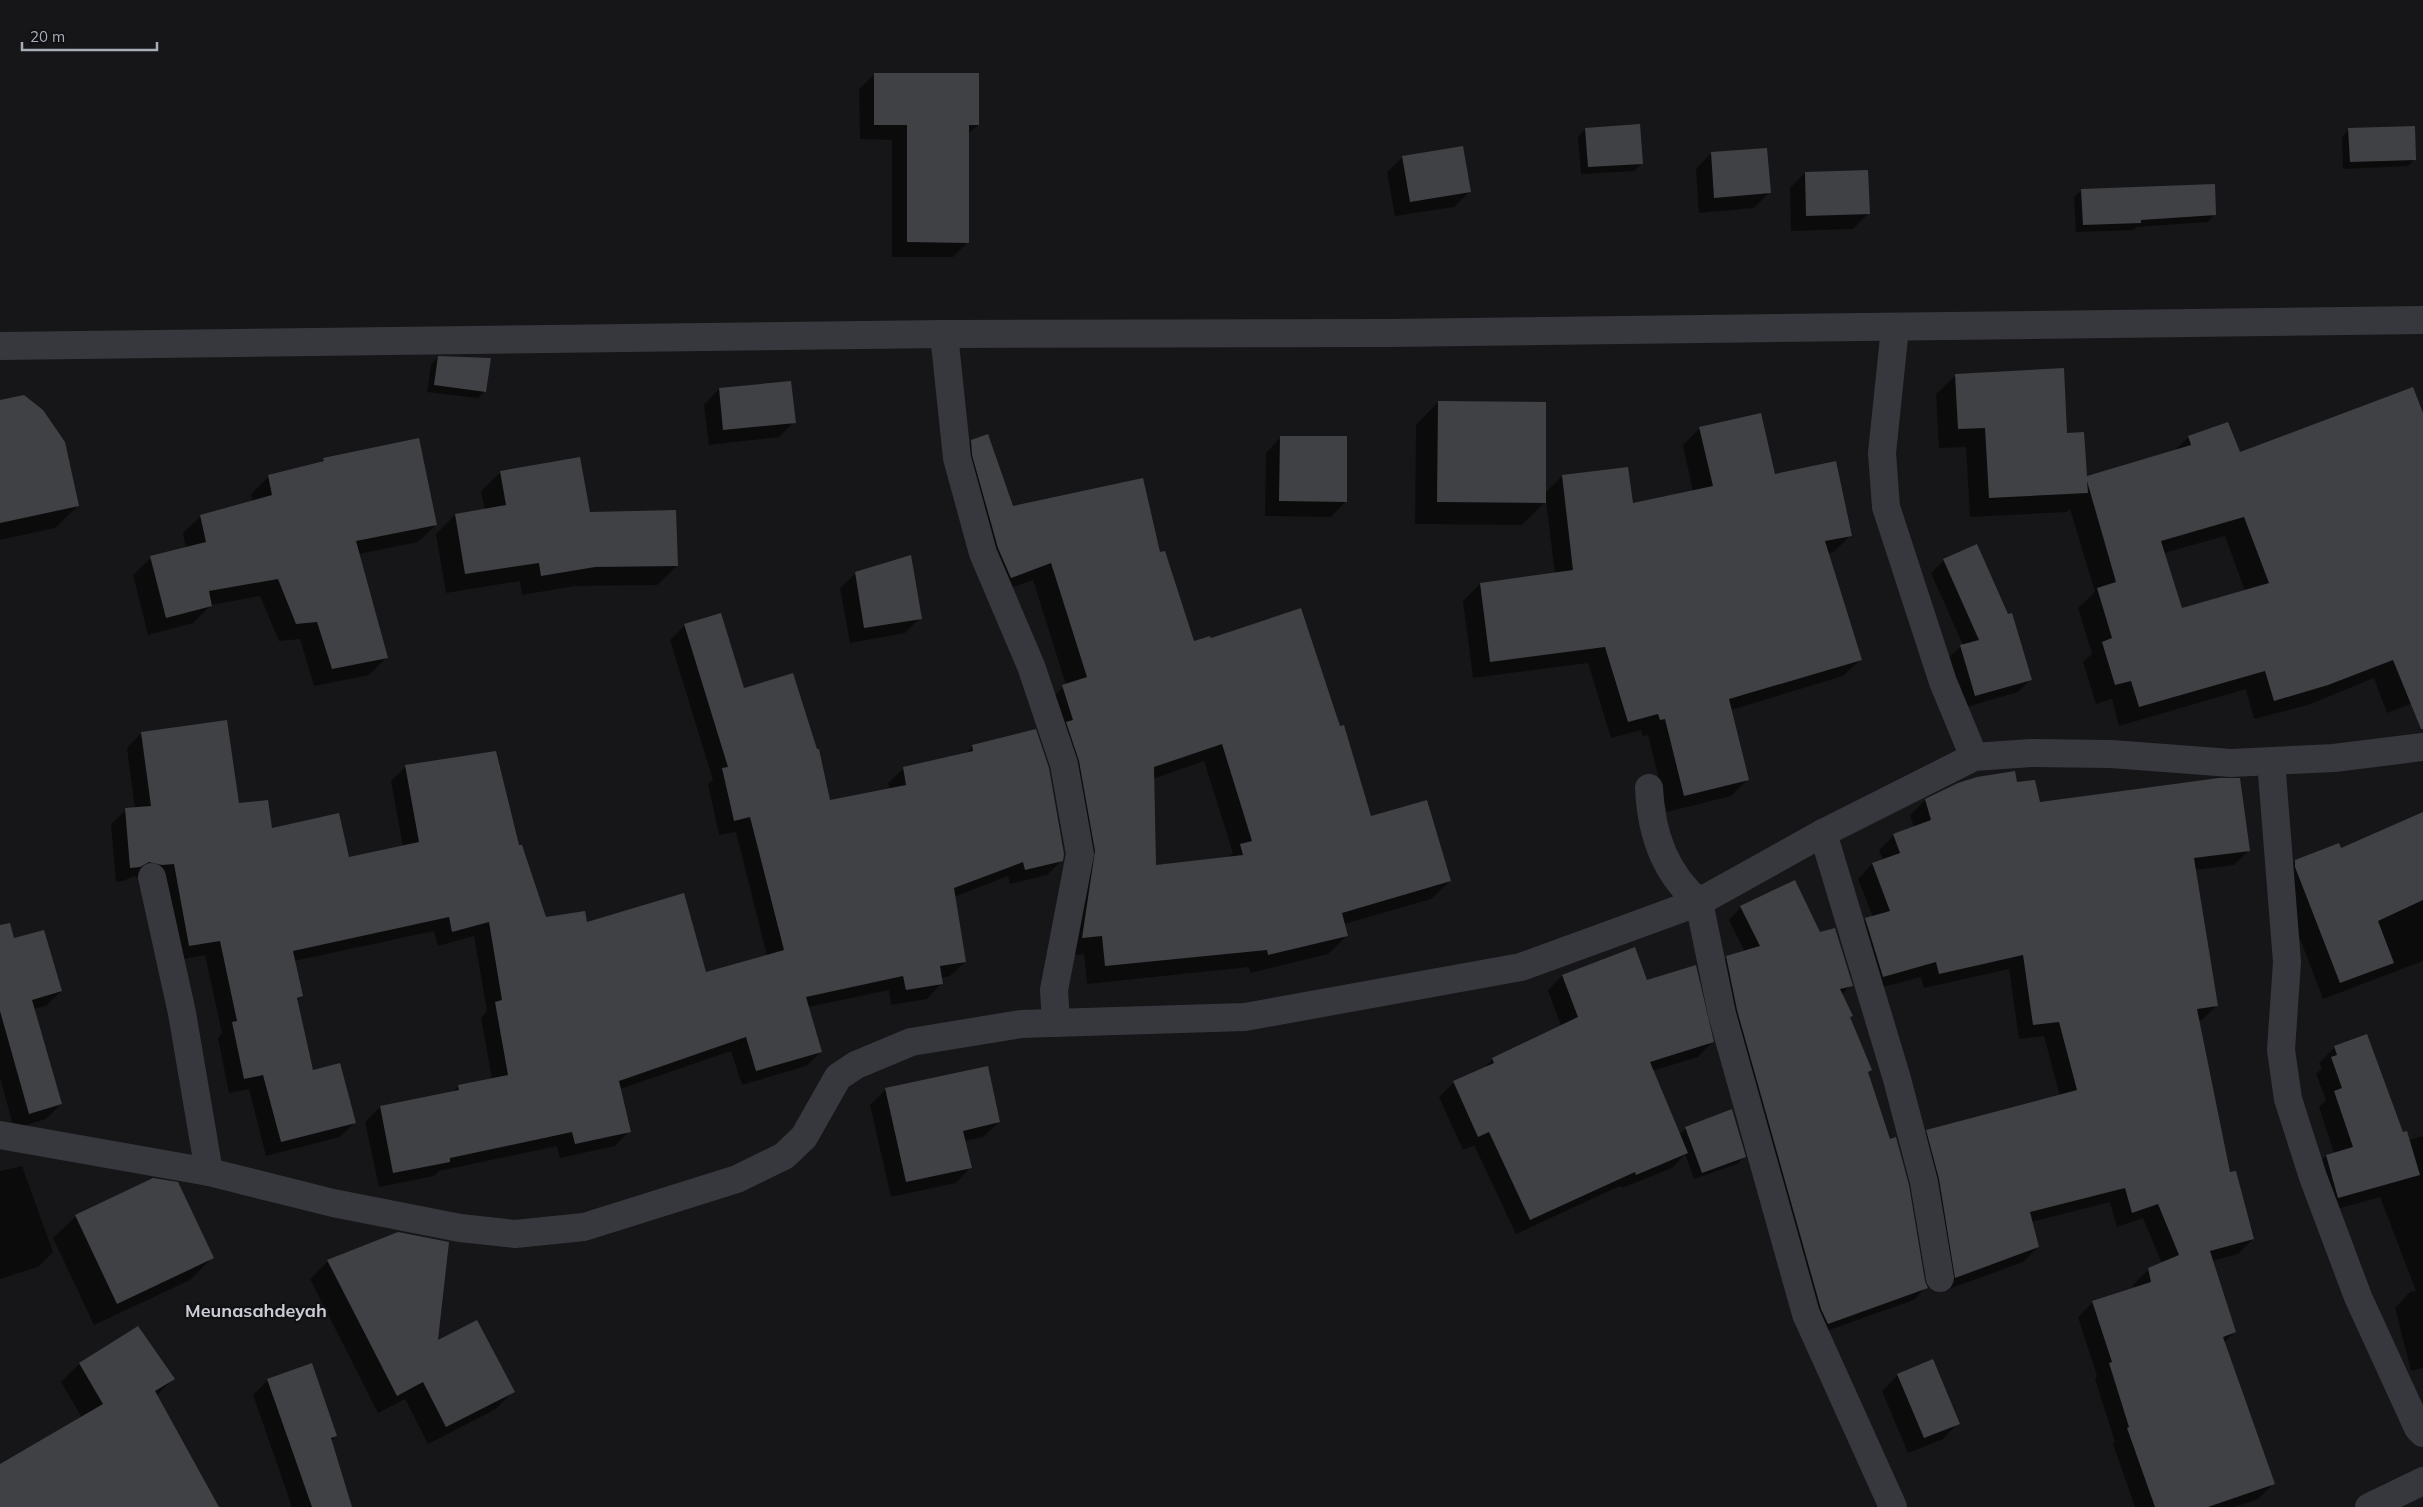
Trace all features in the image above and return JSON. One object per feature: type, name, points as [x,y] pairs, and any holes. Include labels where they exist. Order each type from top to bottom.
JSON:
[{"type":"street","points":[[0,346],[944,334],[1389,333],[2422,323]]},
{"type":"street","points":[[1895,328],[1882,453],[1886,507],[1943,682],[1974,757]]},
{"type":"street","points":[[944,334],[958,458],[983,553],[1031,666],[1064,764],[1080,854],[1054,990],[1056,1024]]},
{"type":"street","points":[[0,1135],[209,1172],[333,1203],[460,1228],[515,1234],[584,1227],[737,1179],[784,1156],[804,1137],[838,1077],[856,1064],[911,1042],[1021,1024],[1245,1018],[1521,967],[1699,902],[1823,833],[1974,757],[2040,753],[2111,754],[2231,763],[2334,758],[2423,747]]},
{"type":"street","points":[[2270,761],[2287,962],[2281,1050],[2288,1099],[2313,1177],[2358,1297],[2418,1428],[2423,1433]]},
{"type":"street","points":[[1649,788],[1650,814],[1661,851],[1686,892],[1699,902],[1722,1014],[1806,1314],[1893,1507]]},
{"type":"street","points":[[1823,833],[1897,1079],[1924,1182],[1940,1278]]},
{"type":"street","points":[[152,877],[182,1013],[209,1172]]},
{"type":"street","points":[[2369,1507],[2423,1481]]},
{"type":"building","points":[[874,73],[979,73],[979,125],[969,125],[969,243],[907,242],[907,125],[874,125]]},
{"type":"building","points":[[1640,124],[1643,164],[1588,167],[1585,128]]},
{"type":"building","points":[[2415,126],[2416,160],[2350,162],[2348,128]]},
{"type":"building","points":[[1463,146],[1471,192],[1410,202],[1402,156]]},
{"type":"building","points":[[1767,148],[1771,193],[1714,198],[1711,152]]},
{"type":"building","points":[[1868,170],[1870,214],[1806,216],[1805,172]]},
{"type":"building","points":[[2215,184],[2216,215],[2141,220],[2141,223],[2083,225],[2081,189]]},
{"type":"building","points":[[438,356],[491,358],[486,392],[434,385]]},
{"type":"building","points":[[2064,368],[2067,433],[2084,432],[2087,476],[2191,445],[2188,436],[2228,422],[2240,452],[2413,387],[2423,413],[2423,729],[2421,729],[2393,660],[2328,685],[2274,701],[2265,671],[2139,707],[2131,681],[2115,685],[2102,642],[2112,638],[2097,588],[2116,582],[2087,481],[2088,493],[1989,498],[1985,428],[1958,429],[1955,374]],"holes":[[[2244,517],[2269,583],[2182,608],[2161,541]]]},
{"type":"building","points":[[791,381],[796,423],[723,430],[719,388]]},
{"type":"building","points":[[24,395],[43,410],[65,442],[79,506],[0,523],[0,400]]},
{"type":"building","points":[[1438,401],[1546,402],[1546,503],[1437,502]]},
{"type":"building","points":[[1761,413],[1775,474],[1836,461],[1852,536],[1825,541],[1862,660],[1729,699],[1749,780],[1684,796],[1665,719],[1660,720],[1658,714],[1628,722],[1605,647],[1490,662],[1480,583],[1573,570],[1562,475],[1628,467],[1633,503],[1713,486],[1699,427]]},
{"type":"building","points":[[988,434],[1013,506],[1143,478],[1160,552],[1165,551],[1194,641],[1210,636],[1211,638],[1301,608],[1340,726],[1344,725],[1371,816],[1427,800],[1451,881],[1342,913],[1348,936],[1268,955],[1267,950],[1105,966],[1102,936],[1082,938],[1095,851],[1079,761],[1066,722],[1073,720],[1062,685],[1087,677],[1051,563],[1011,578],[998,548],[972,455],[971,440]],"holes":[[[1222,744],[1252,841],[1240,844],[1243,855],[1156,865],[1154,767]]]},
{"type":"building","points":[[1280,436],[1347,436],[1347,502],[1279,501]]},
{"type":"building","points":[[419,438],[437,525],[356,541],[388,658],[332,669],[317,622],[296,624],[278,579],[209,591],[212,606],[166,618],[150,556],[206,542],[200,515],[272,495],[268,475],[324,461],[323,458]]},
{"type":"building","points":[[580,457],[590,512],[676,510],[678,566],[595,567],[541,576],[539,563],[465,574],[455,514],[506,505],[500,471]]},
{"type":"building","points":[[1977,544],[2008,614],[2012,613],[2032,680],[1975,696],[1960,645],[1979,640],[1943,559]]},
{"type":"building","points":[[911,555],[922,619],[864,628],[855,572]]},
{"type":"building","points":[[721,613],[744,688],[793,673],[817,749],[819,749],[830,800],[906,785],[903,767],[973,751],[972,745],[1036,729],[1049,768],[1064,854],[1063,861],[1025,870],[1023,862],[954,888],[966,962],[940,966],[943,984],[906,990],[903,976],[806,997],[822,1052],[756,1071],[746,1037],[619,1081],[631,1132],[575,1144],[572,1132],[450,1158],[450,1162],[393,1173],[380,1106],[459,1090],[458,1085],[508,1075],[495,1002],[502,1000],[489,922],[452,932],[449,917],[293,951],[303,996],[297,998],[313,1070],[340,1063],[356,1123],[281,1142],[263,1075],[244,1079],[232,1022],[237,1021],[220,941],[189,946],[174,864],[162,865],[149,862],[140,867],[130,868],[125,808],[151,806],[141,732],[227,720],[239,803],[268,800],[272,828],[339,813],[349,857],[419,842],[405,765],[496,751],[519,845],[522,845],[546,917],[585,911],[587,922],[684,893],[706,972],[784,950],[750,817],[734,821],[722,768],[728,767],[684,624]]},
{"type":"building","points":[[2015,771],[2017,782],[2035,780],[2040,802],[2219,778],[2240,778],[2250,851],[2194,858],[2218,1006],[2197,1009],[2230,1172],[2236,1171],[2254,1239],[2210,1251],[2236,1332],[2223,1337],[2275,1484],[2208,1507],[2155,1507],[2127,1428],[2129,1427],[2109,1363],[2112,1362],[2092,1301],[2151,1282],[2148,1268],[2179,1255],[2158,1204],[2132,1213],[2125,1188],[2030,1212],[2039,1247],[1955,1278],[1939,1179],[1926,1130],[2077,1090],[2059,1022],[2033,1025],[2023,955],[1939,974],[1936,962],[1883,977],[1865,918],[1890,911],[1872,863],[1900,853],[1893,834],[1931,820],[1925,799],[1958,783],[1977,777]]},
{"type":"building","points":[[2423,812],[2423,900],[2378,921],[2394,963],[2340,983],[2295,867],[2295,860],[2339,843],[2341,848]]},
{"type":"building","points":[[1795,880],[1820,932],[1835,928],[1853,986],[1840,989],[1853,1016],[1850,1017],[1872,1070],[1868,1072],[1890,1139],[1896,1137],[1909,1185],[1925,1281],[1928,1288],[1828,1324],[1821,1309],[1737,1010],[1726,956],[1760,946],[1740,906]]},
{"type":"building","points":[[10,923],[14,938],[44,930],[62,991],[32,1000],[62,1104],[29,1114],[0,1011],[0,925]]},
{"type":"building","points":[[1635,947],[1647,980],[1696,965],[1714,1042],[1650,1062],[1688,1153],[1636,1175],[1635,1172],[1530,1220],[1489,1132],[1478,1137],[1453,1081],[1494,1063],[1492,1058],[1578,1017],[1562,975]]},
{"type":"building","points":[[2367,1034],[2403,1132],[2407,1131],[2420,1175],[2338,1198],[2326,1155],[2353,1147],[2334,1091],[2342,1088],[2331,1057],[2337,1055],[2334,1046]]},
{"type":"building","points":[[988,1066],[1000,1122],[963,1131],[972,1168],[906,1182],[885,1088]]},
{"type":"building","points":[[1732,1109],[1746,1157],[1702,1173],[1685,1127]]},
{"type":"building","points":[[153,1178],[178,1182],[214,1258],[117,1304],[75,1215]]},
{"type":"building","points":[[398,1232],[449,1242],[438,1340],[477,1320],[515,1392],[446,1427],[423,1382],[397,1396],[327,1260]]},
{"type":"building","points":[[138,1326],[175,1379],[155,1391],[219,1507],[0,1507],[0,1464],[103,1404],[79,1363]]},
{"type":"building","points":[[1933,1359],[1960,1424],[1924,1438],[1897,1374]]},
{"type":"building","points":[[312,1363],[337,1436],[331,1438],[352,1507],[312,1507],[267,1379]]},
{"type":"district","name":"Meunasahdeyah","points":[[256,1311]]}]
